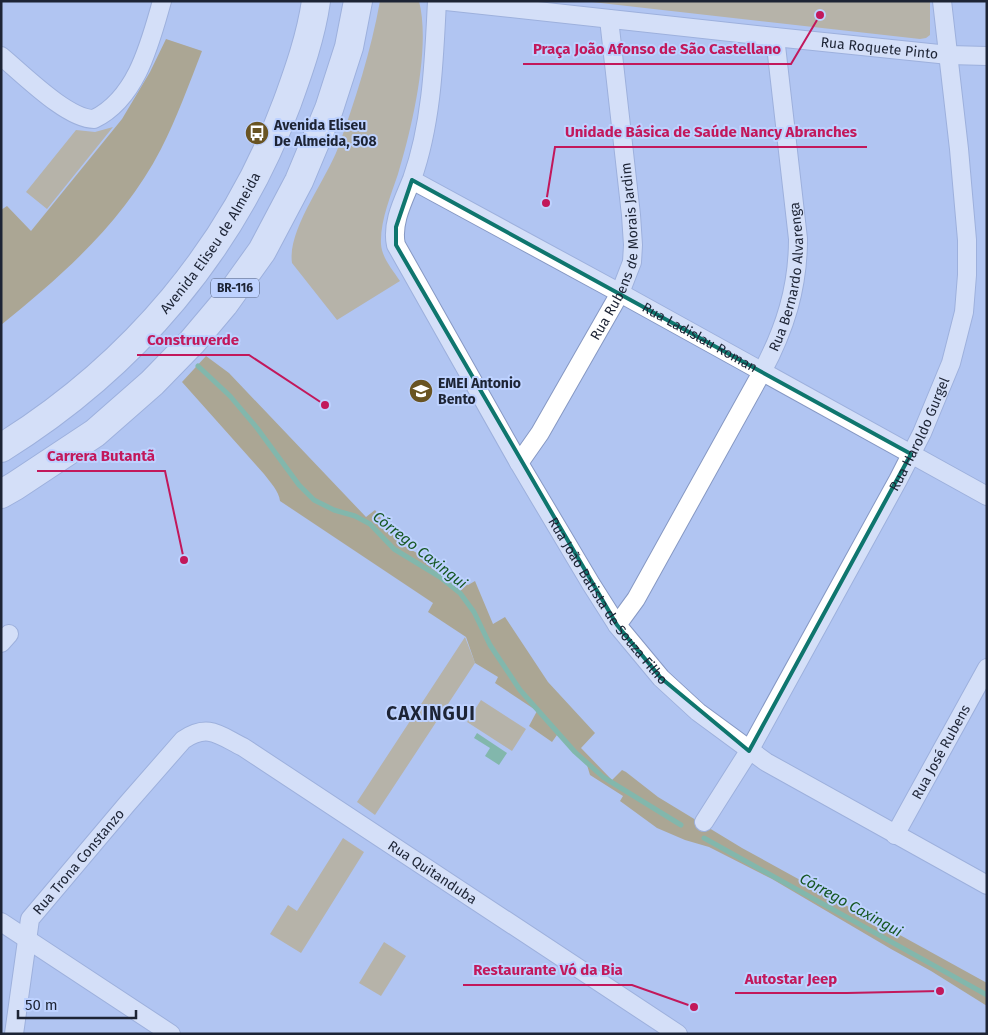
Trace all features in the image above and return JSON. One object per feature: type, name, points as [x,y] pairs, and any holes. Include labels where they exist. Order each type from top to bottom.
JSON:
[{"type":"main road","name":"Avenida Eliseu de Almeida","points":[[1,448],[68,402],[109,368],[135,343],[206,258],[240,206],[273,140],[297,75],[316,1]]},
{"type":"main road","name":"BR-116","points":[[1,494],[95,433],[162,374],[224,304],[262,251],[299,181],[329,109],[349,47],[358,1]]},
{"type":"street","points":[[1,56],[64,108],[79,116],[94,119],[115,104],[134,77],[150,41],[162,1]]},
{"type":"street","name":"Rua João Batista de Souza Filho","points":[[437,1],[434,65],[425,128],[417,163],[396,227],[396,245],[519,463],[591,584],[618,625],[661,678],[698,712],[766,762],[895,835],[987,884]]},
{"type":"street","name":"Rua Roquete Pinto","points":[[446,1],[949,55],[987,56]]},
{"type":"street","name":"Rua Haroldo Gurgel","points":[[704,822],[749,750],[911,454],[951,364],[964,312],[967,275],[965,204],[942,1]]},
{"type":"street","name":"Rua Rubens de Morais Jardim","points":[[519,463],[540,433],[620,293],[632,262],[633,245],[609,19]]},
{"type":"street","name":"Rua Bernardo Alvarenga","points":[[618,625],[636,599],[773,352],[791,306],[798,263],[798,239],[775,37]]},
{"type":"street","name":"Rua Ladislau Roman","points":[[412,180],[987,496]]},
{"type":"street","name":"Rua José Rubens","points":[[895,835],[987,668]]},
{"type":"street","name":"Rua Quitanduba","points":[[183,740],[192,734],[202,731],[214,732],[243,747],[678,1034]]},
{"type":"street","name":"Rua Trona Constanzo","points":[[14,1034],[30,919],[183,740]]},
{"type":"street","points":[[1,922],[171,1034]]},
{"type":"highlighted area","points":[[412,180],[911,454],[749,751],[661,678],[617,625],[396,245],[396,227]]},
{"type":"shaded area","points":[[380,1],[419,1],[422,20],[421,64],[414,111],[398,174],[384,217],[381,235],[383,254],[400,281],[337,320],[292,263],[292,250],[301,221],[338,148],[367,57]]},
{"type":"shaded area","points":[[583,1],[930,1],[930,35],[920,39]]},
{"type":"shaded area","points":[[166,39],[202,51],[183,101],[161,149],[146,175],[129,200],[90,245],[47,287],[1,325],[1,210],[7,206],[31,231],[122,119],[150,72]]},
{"type":"shaded area","points":[[113,127],[47,209],[26,192],[76,130],[95,132]]},
{"type":"shaded area","points":[[206,356],[229,373],[366,517],[375,510],[399,543],[442,567],[468,585],[475,581],[493,624],[505,617],[548,682],[595,733],[581,748],[612,780],[622,770],[626,772],[658,797],[742,848],[987,983],[987,1006],[931,971],[772,879],[709,847],[685,840],[657,828],[620,801],[623,796],[590,775],[587,765],[557,735],[552,742],[529,726],[537,711],[495,683],[498,677],[475,663],[466,637],[428,612],[433,603],[280,501],[276,490],[264,474],[182,382]]},
{"type":"shaded area","points":[[465,637],[475,663],[375,815],[357,802]]},
{"type":"shaded area","points":[[481,700],[526,729],[512,751],[467,722]]},
{"type":"shaded area","points":[[477,733],[507,753],[499,765],[485,756],[490,748],[474,738]]},
{"type":"shaded area","points":[[343,838],[364,852],[301,953],[270,934],[288,905],[297,911]]},
{"type":"shaded area","points":[[384,942],[406,956],[381,996],[359,983]]},
{"type":"waterway","name":"Córrego Caxingui","points":[[198,366],[230,396],[257,428],[299,485],[314,500],[370,524],[394,549],[440,577],[460,593],[474,612],[490,645],[520,690],[575,752],[603,777],[681,825]]},
{"type":"waterway","name":"Córrego Caxingui","points":[[704,838],[987,995]]},
{"type":"place","name":"Praça João Afonso de São Castellano","points":[[820,15]]},
{"type":"place","name":"Avenida Eliseu De Almeida, 508","points":[[257,133]]},
{"type":"place","name":"Unidade Básica de Saúde Nancy Abranches","points":[[546,203]]},
{"type":"place","name":"EMEI Antonio Bento","points":[[421,391]]},
{"type":"place","name":"Construverde","points":[[325,405]]},
{"type":"place","name":"Carrera Butantã","points":[[184,560]]},
{"type":"place","name":"Autostar Jeep","points":[[940,991]]},
{"type":"place","name":"Restaurante Vó da Bia","points":[[694,1007]]},
{"type":"district","name":"CAXINGUI","points":[[431,713]]}]
